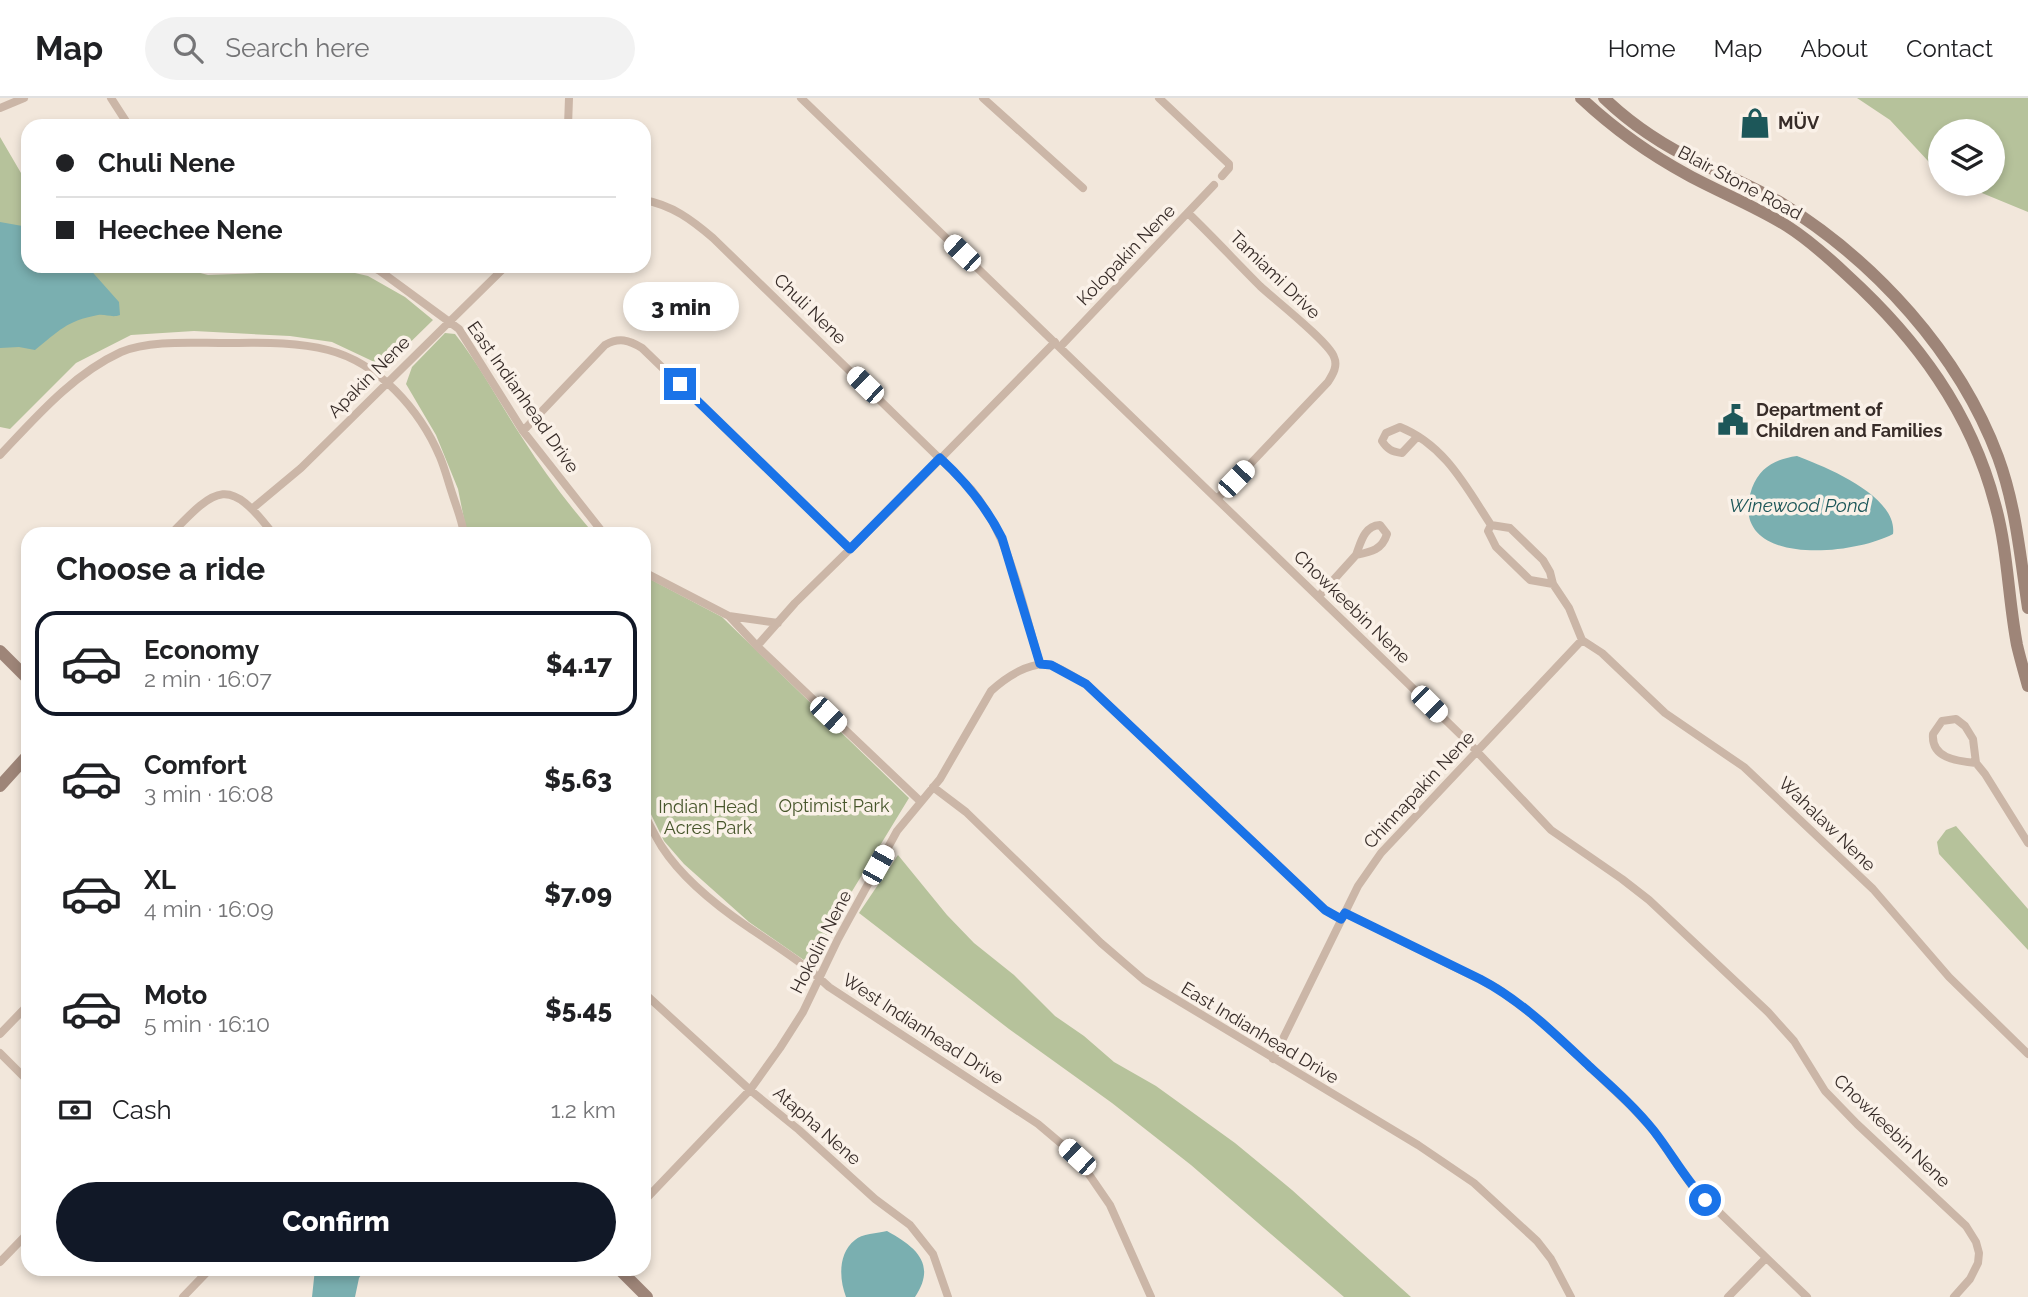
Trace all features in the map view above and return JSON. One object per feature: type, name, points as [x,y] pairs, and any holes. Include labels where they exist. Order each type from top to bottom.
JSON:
[{"type":"main road","name":"Blair Stone Road","points":[[1581,98],[1620,132],[1657,158],[1761,210],[1820,251],[1872,298],[1919,350],[1952,398],[1984,467],[2004,543],[2028,686]]},
{"type":"main road","name":"Blair Stone Road","points":[[1604,98],[1666,145],[1781,203],[1830,238],[1875,278],[1931,340],[1963,386],[1982,421],[1999,462],[2019,532],[2028,608]]},
{"type":"main road","points":[[1657,158],[1666,145]]},
{"type":"main road","points":[[1820,251],[1830,238]]},
{"type":"main road","points":[[1919,350],[1931,340]]},
{"type":"main road","points":[[1984,467],[1999,462]]},
{"type":"main road","points":[[0,651],[21,671]]},
{"type":"main road","points":[[0,786],[21,763]]},
{"type":"main road","points":[[626,1276],[647,1297]]},
{"type":"street","points":[[0,108],[24,98]]},
{"type":"street","points":[[111,98],[124,119]]},
{"type":"street","points":[[568,119],[569,98]]},
{"type":"street","name":"Chowkeebin Nene","points":[[801,98],[1319,596],[1551,830],[1649,900],[1769,1013],[1794,1041],[1825,1091],[1966,1226],[1976,1242],[1978,1263],[1970,1279],[1954,1297]]},
{"type":"street","points":[[983,98],[1083,188]]},
{"type":"street","points":[[1159,98],[1229,164],[1222,176]]},
{"type":"street","name":"Kolopakin Nene","points":[[757,646],[940,458],[1058,345],[1214,185]]},
{"type":"street","name":"Chuli Nene","points":[[651,202],[675,209],[713,238],[971,489],[1002,538],[1040,664]]},
{"type":"street","name":"Tamiami Drive","points":[[1188,213],[1259,285],[1321,341],[1333,353],[1336,361],[1335,371],[1328,382],[1217,499]]},
{"type":"street","name":"East Indianhead Drive","points":[[383,273],[459,329],[523,431],[598,527]]},
{"type":"street","name":"Apakin Nene","points":[[253,508],[301,468],[499,273]]},
{"type":"street","points":[[523,431],[595,353],[612,340],[631,341],[652,357],[850,549]]},
{"type":"street","points":[[0,455],[4,444],[85,373],[125,350],[179,343],[293,344],[330,350],[365,366],[387,382],[427,432],[440,457],[462,527]]},
{"type":"street","points":[[1417,437],[1452,465],[1491,525],[1510,528],[1543,560],[1553,584],[1569,608],[1582,640]]},
{"type":"street","points":[[178,527],[204,501],[215,494],[225,493],[237,497],[253,508],[268,527]]},
{"type":"street","points":[[1491,525],[1488,531],[1491,540],[1530,580],[1553,584]]},
{"type":"street","points":[[1319,596],[1356,555]]},
{"type":"street","points":[[651,576],[729,617],[920,801]]},
{"type":"street","points":[[729,617],[778,622]]},
{"type":"street","name":"Chinnapakin Nene","points":[[1273,1059],[1358,886],[1381,853],[1582,640]]},
{"type":"street","name":"Wahalaw Nene","points":[[1582,640],[1602,653],[1665,713],[1744,767],[1873,890],[1949,977],[2028,1054]]},
{"type":"street","points":[[1040,664],[1051,665],[1086,684],[1325,910],[1497,988],[1542,1022],[1653,1130],[1692,1186],[1807,1297]]},
{"type":"street","name":"Hokolin Nene","points":[[651,1194],[750,1090],[803,1013],[838,939],[897,831],[933,787],[991,691],[1014,674],[1040,664]]},
{"type":"street","points":[[1976,763],[1952,759],[1936,750],[1932,741],[1936,726],[1950,718],[1965,726],[1973,739],[1976,763],[2028,843]]},
{"type":"street","name":"East Indianhead Drive","points":[[933,787],[966,812],[1101,943],[1144,980],[1418,1145],[1474,1183],[1537,1241],[1551,1258],[1565,1295]]},
{"type":"street","name":"West Indianhead Drive","points":[[651,827],[675,863],[701,889],[745,925],[794,958],[830,987],[1038,1124],[1077,1157],[1110,1205],[1151,1297]]},
{"type":"street","name":"Atapha Nene","points":[[651,999],[875,1199],[910,1225],[933,1254],[948,1297]]},
{"type":"street","points":[[0,1034],[21,1012]]},
{"type":"street","points":[[0,1053],[21,1074]]},
{"type":"street","points":[[0,1262],[21,1240]]},
{"type":"street","points":[[1728,1297],[1766,1258]]},
{"type":"street","points":[[183,1297],[203,1276]]},
{"type":"green space","points":[[1857,98],[2028,98],[2028,212],[1989,196],[2005,196],[2005,119],[1928,119],[1928,161],[1890,120]]},
{"type":"green space","points":[[0,137],[21,173],[21,273],[355,273],[368,276],[405,297],[433,320],[385,367],[332,342],[290,336],[194,331],[131,335],[76,363],[10,429],[0,427]]},
{"type":"green space","points":[[445,333],[455,334],[539,464],[588,527],[466,527],[458,489],[436,435],[406,384],[412,367]]},
{"type":"green space","points":[[651,580],[722,617],[909,798],[843,906],[811,965],[749,922],[684,864],[664,841],[651,814]]},
{"type":"green space","points":[[1956,826],[2028,909],[2028,950],[1939,854],[1937,842],[1946,830]]},
{"type":"green space","points":[[898,855],[947,915],[974,943],[1014,975],[1055,1016],[1114,1062],[1156,1086],[1235,1143],[1292,1190],[1411,1297],[1344,1297],[1191,1165],[859,913]]},
{"type":"water","points":[[0,222],[21,226],[21,273],[93,273],[119,302],[120,315],[98,315],[78,320],[35,350],[0,348]]},
{"type":"water","name":"Winewood Pond","points":[[1797,456],[1841,475],[1872,496],[1884,507],[1892,520],[1893,534],[1874,542],[1823,550],[1797,549],[1774,544],[1757,532],[1749,514],[1755,481],[1770,465]]},
{"type":"water","points":[[887,1231],[907,1243],[920,1258],[924,1275],[915,1297],[846,1297],[841,1274],[849,1245],[865,1235]]},
{"type":"water","points":[[314,1276],[360,1276],[355,1297],[312,1297]]},
{"type":"place","name":"MÜV","points":[[1755,123]]},
{"type":"place","name":"Department of Children and Families","points":[[1733,420]]},
{"type":"route","points":[[680,384],[850,549],[940,458],[984,505],[1002,538],[1040,664],[1051,665],[1086,684],[1325,910],[1341,919],[1345,913],[1480,979],[1520,1004],[1630,1105],[1653,1130],[1680,1170],[1705,1200]]},
{"type":"park label","name":"Optimist Park","points":[[834,806]]},
{"type":"park label","name":"Indian Head Acres Park","points":[[708,817]]}]
